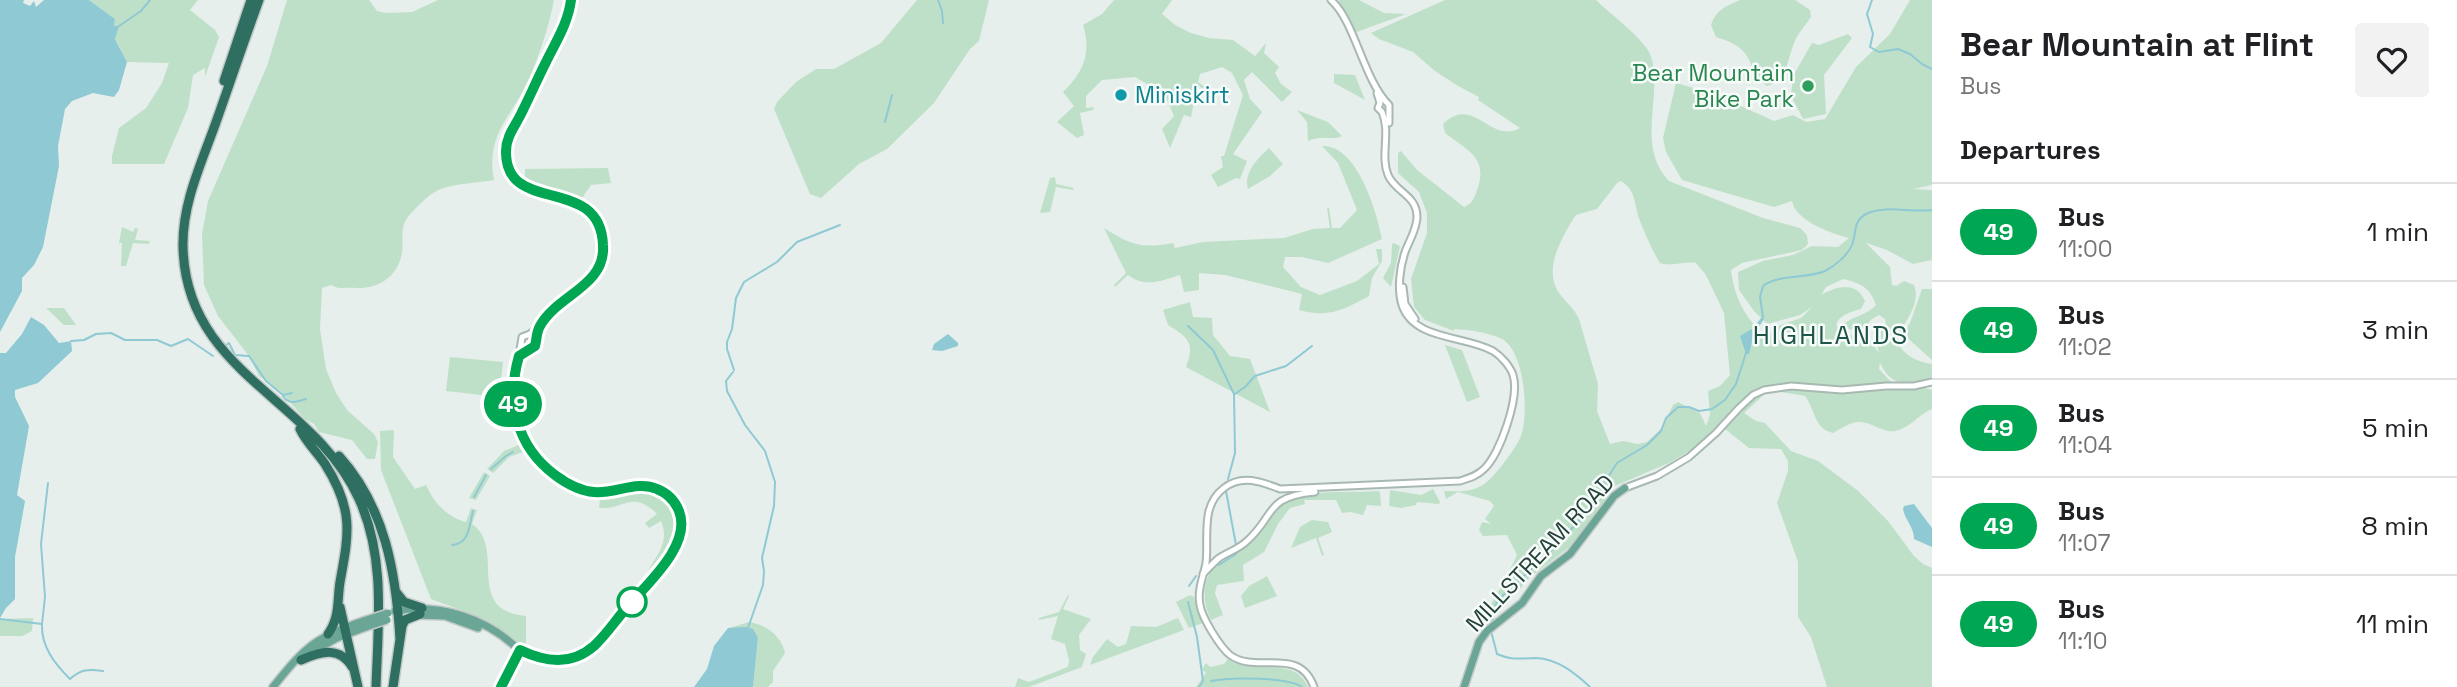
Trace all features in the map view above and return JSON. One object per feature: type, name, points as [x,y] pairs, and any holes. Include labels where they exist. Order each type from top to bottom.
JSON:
[{"type":"highway","points":[[251,0],[183,198],[178,226],[178,258],[188,303],[212,346],[231,368],[331,453],[359,498],[371,531],[378,580],[376,687]]},
{"type":"highway","points":[[259,0],[189,199],[183,230],[184,263],[192,298],[213,339],[237,367],[302,428],[340,475],[355,503],[366,534],[373,588],[371,687]]},
{"type":"highway","points":[[302,428],[335,452],[365,489],[386,541],[394,583],[400,598],[421,611],[405,620],[393,687]]},
{"type":"highway","points":[[302,428],[334,479],[345,507],[348,540],[337,619],[328,634]]},
{"type":"highway","points":[[394,583],[392,615],[400,639]]},
{"type":"highway","points":[[339,603],[358,687]]},
{"type":"highway","points":[[301,660],[317,653],[334,652],[349,660],[356,672]]},
{"type":"main road","name":"MILLSTREAM ROAD","points":[[1464,687],[1479,642],[1492,626],[1517,607],[1541,576],[1570,554],[1614,496],[1625,488]]},
{"type":"main road","points":[[282,676],[301,660],[346,631],[392,615],[421,611],[457,612],[510,641],[520,650]]},
{"type":"main road","points":[[273,687],[297,656],[328,634],[346,631]]},
{"type":"street","points":[[525,347],[535,346],[533,336],[539,327],[591,278],[603,253],[600,227],[588,210],[568,198],[526,188],[511,173],[506,159],[509,136],[561,33],[571,0]]},
{"type":"street","points":[[1314,687],[1304,671],[1295,664],[1249,662],[1230,655],[1201,611],[1199,590],[1203,574],[1208,513],[1214,499],[1223,488],[1234,482],[1248,480],[1280,489],[1460,481],[1483,471],[1493,458],[1505,428],[1515,388],[1513,374],[1503,359],[1492,351],[1418,326],[1409,318],[1402,305],[1399,292],[1403,262],[1417,212],[1414,202],[1392,183],[1387,172],[1385,112],[1389,105],[1382,102],[1356,57],[1339,13],[1325,0]]},
{"type":"street","points":[[1331,0],[1340,10],[1382,102]]},
{"type":"street","points":[[1203,574],[1216,560],[1240,548],[1251,538],[1272,508],[1284,499],[1312,492],[1460,484],[1484,473],[1496,459],[1500,449],[1515,406],[1518,388],[1516,373],[1505,356],[1493,348],[1426,327],[1412,316],[1405,304],[1403,292],[1406,263],[1420,212],[1416,201],[1394,181],[1390,171],[1391,137],[1385,112]]},
{"type":"street","points":[[501,687],[520,650],[554,661],[572,658],[589,650],[671,556],[682,530],[674,501],[663,492],[650,487],[603,493],[580,489],[557,477],[534,455],[523,437],[514,408],[514,380],[519,356],[525,347],[523,336],[533,336]]},
{"type":"street","name":"MILLSTREAM ROAD","points":[[1625,488],[1665,472],[1689,457],[1753,395],[1764,390],[1791,386],[1842,390],[1914,386],[1932,382]]},
{"type":"green space","points":[[89,0],[198,0],[190,10],[215,30],[219,37],[205,77],[205,68],[193,75],[188,108],[164,164],[112,164],[119,128],[146,108],[162,83],[169,63],[127,62],[115,38],[118,27],[114,27],[115,19]]},
{"type":"green space","points":[[287,0],[369,0],[377,11],[386,13],[412,12],[438,0],[554,0],[550,20],[530,77],[502,126],[493,149],[494,180],[447,187],[422,202],[404,224],[398,264],[395,271],[384,281],[364,288],[340,288],[331,285],[322,288],[320,329],[326,369],[347,410],[374,434],[378,442],[375,459],[367,459],[352,440],[319,432],[280,391],[259,376],[249,356],[218,316],[204,285],[202,234],[208,201],[267,66]]},
{"type":"green space","points":[[917,0],[989,0],[979,41],[970,49],[934,103],[887,149],[859,164],[821,198],[810,194],[774,109],[777,102],[796,82],[816,69],[834,69],[881,43]]},
{"type":"green space","points":[[1114,0],[1172,0],[1162,14],[1191,33],[1233,40],[1255,56],[1266,43],[1264,53],[1279,67],[1275,73],[1281,84],[1292,92],[1282,102],[1252,72],[1244,80],[1250,99],[1262,112],[1233,154],[1247,161],[1240,179],[1236,178],[1218,187],[1211,175],[1223,167],[1221,156],[1224,156],[1243,95],[1232,73],[1222,67],[1200,74],[1198,82],[1211,91],[1210,93],[1197,85],[1191,117],[1184,115],[1170,148],[1162,129],[1174,116],[1163,91],[1155,94],[1147,84],[1135,77],[1102,80],[1086,96],[1086,108],[1094,107],[1093,110],[1080,113],[1084,135],[1077,138],[1057,122],[1074,106],[1063,92],[1084,62],[1086,35],[1083,25],[1102,14]]},
{"type":"green space","points":[[1339,0],[1359,0],[1384,13],[1406,14],[1354,33],[1338,3]]},
{"type":"green space","points":[[1445,0],[1596,0],[1633,33],[1650,54],[1654,69],[1653,151],[1659,167],[1669,181],[1763,218],[1800,228],[1807,235],[1808,244],[1802,250],[1742,263],[1731,270],[1742,306],[1752,322],[1766,336],[1778,326],[1801,318],[1812,307],[1800,315],[1767,324],[1739,290],[1738,272],[1763,261],[1793,255],[1812,246],[1838,247],[1849,238],[1807,220],[1800,215],[1792,201],[1774,207],[1682,180],[1666,152],[1663,138],[1676,83],[1712,93],[1774,121],[1793,115],[1806,122],[1825,119],[1856,67],[1890,34],[1910,0],[1932,0],[1932,185],[1913,189],[1932,190],[1932,260],[1913,264],[1887,250],[1866,243],[1890,267],[1892,285],[1896,286],[1904,281],[1914,285],[1916,292],[1913,307],[1897,341],[1911,357],[1932,364],[1932,377],[1902,383],[1890,377],[1880,363],[1879,369],[1892,383],[1932,390],[1932,409],[1895,431],[1858,422],[1833,433],[1818,423],[1805,396],[1769,390],[1744,413],[1765,423],[1791,451],[1818,461],[1857,490],[1888,521],[1914,556],[1932,568],[1932,687],[1827,687],[1811,637],[1798,617],[1798,562],[1777,503],[1788,471],[1788,461],[1781,449],[1749,448],[1720,425],[1694,448],[1671,462],[1615,486],[1568,548],[1529,578],[1498,614],[1480,626],[1517,555],[1507,535],[1483,536],[1479,530],[1482,522],[1491,524],[1485,519],[1494,506],[1490,501],[1458,492],[1446,499],[1444,491],[1467,491],[1481,486],[1509,455],[1519,441],[1523,426],[1523,384],[1516,356],[1502,339],[1478,332],[1454,331],[1425,320],[1414,307],[1411,279],[1427,233],[1427,213],[1419,192],[1398,173],[1398,153],[1401,151],[1417,170],[1464,207],[1471,203],[1475,196],[1480,179],[1478,162],[1468,150],[1445,133],[1443,124],[1454,116],[1464,114],[1500,130],[1520,128],[1478,100],[1479,97],[1435,71],[1413,52],[1379,39],[1371,33]],"holes":[[[1621,181],[1630,189],[1640,221],[1660,263],[1696,263],[1706,275],[1724,313],[1730,375],[1720,386],[1708,391],[1710,415],[1706,426],[1700,413],[1678,402],[1673,405],[1662,428],[1647,442],[1638,444],[1623,441],[1610,444],[1597,411],[1598,384],[1579,319],[1558,292],[1553,274],[1558,247],[1576,215],[1597,209]],[[1843,279],[1864,287],[1876,305],[1843,325],[1846,328],[1864,333],[1874,318],[1879,315],[1885,319],[1886,325],[1874,333],[1879,353],[1866,335],[1845,334],[1836,324],[1843,316],[1861,309],[1865,301],[1857,290],[1846,287],[1821,295],[1826,287]]]},
{"type":"green space","points":[[1740,0],[1795,0],[1810,10],[1811,17],[1794,42],[1784,72],[1774,83],[1767,86],[1757,77],[1742,50],[1716,37],[1711,25],[1719,12]]},
{"type":"green space","name":"Bear Mountain Bike Park","points":[[1848,34],[1852,38],[1824,75],[1826,114],[1803,119],[1791,96],[1793,76],[1812,43],[1819,45]]},
{"type":"green space","points":[[1334,74],[1355,75],[1365,100],[1334,83]]},
{"type":"green space","points":[[1297,110],[1328,122],[1342,136],[1308,141],[1307,122]]},
{"type":"green space","points":[[1322,146],[1334,148],[1355,167],[1370,197],[1382,239],[1328,263],[1302,257],[1285,257],[1283,267],[1301,287],[1320,295],[1357,281],[1379,264],[1376,249],[1382,249],[1382,261],[1372,278],[1369,296],[1343,309],[1319,313],[1299,310],[1302,294],[1225,275],[1199,273],[1199,290],[1184,292],[1180,275],[1147,282],[1128,275],[1115,287],[1126,273],[1104,228],[1137,244],[1153,246],[1173,243],[1175,248],[1203,242],[1284,238],[1313,229],[1330,228],[1329,208],[1332,228],[1340,228],[1357,210],[1338,163]]},
{"type":"green space","points":[[1269,148],[1283,164],[1270,176],[1248,189],[1249,172]]},
{"type":"green space","points":[[608,168],[611,183],[591,185],[582,198],[525,181],[525,169]]},
{"type":"green space","points":[[1055,177],[1056,184],[1074,188],[1056,187],[1050,212],[1040,213],[1050,178]]},
{"type":"green space","points":[[122,227],[133,232],[135,228],[138,229],[135,240],[150,241],[149,244],[133,243],[126,266],[121,266],[122,243],[119,243]]},
{"type":"green space","points":[[1394,243],[1400,246],[1391,287],[1383,278],[1391,263]]},
{"type":"green space","points":[[1922,289],[1932,289],[1932,360],[1903,334],[1910,323]]},
{"type":"green space","points":[[1190,302],[1193,317],[1212,318],[1213,335],[1230,356],[1250,359],[1270,412],[1186,367],[1190,352],[1188,342],[1168,325],[1163,310]]},
{"type":"green space","points":[[46,308],[64,308],[76,325],[64,325]]},
{"type":"green space","points":[[1445,345],[1462,350],[1480,397],[1467,402]]},
{"type":"green space","points":[[450,357],[503,362],[499,397],[446,391]]},
{"type":"green space","points":[[394,430],[393,457],[415,489],[426,485],[442,508],[459,520],[466,522],[471,508],[477,510],[472,524],[482,535],[486,548],[490,591],[496,602],[507,611],[526,616],[526,647],[469,613],[431,599],[381,470],[380,431]]},
{"type":"green space","points":[[519,445],[523,452],[509,457],[493,473],[487,469],[504,451]]},
{"type":"green space","points":[[484,472],[490,476],[476,500],[469,498]]},
{"type":"green space","points":[[1433,489],[1439,504],[1417,502],[1416,505],[1401,508],[1389,506],[1390,490],[1421,495]]},
{"type":"green space","points":[[643,492],[666,500],[677,519],[673,541],[648,571],[664,536],[661,521],[649,528],[645,523],[657,514],[641,503],[634,502],[599,508],[600,500]]},
{"type":"green space","points":[[1380,492],[1381,506],[1367,505],[1363,515],[1342,513],[1336,500],[1304,500],[1305,504],[1290,508],[1278,524],[1264,552],[1243,565],[1244,581],[1217,585],[1215,593],[1223,615],[1211,620],[1205,603],[1205,586],[1212,570],[1225,558],[1252,542],[1281,504],[1308,495]]},
{"type":"green space","points":[[1312,520],[1328,522],[1332,532],[1318,538],[1324,555],[1322,556],[1316,538],[1291,548],[1300,527]]},
{"type":"green space","points":[[1267,576],[1277,596],[1245,608],[1241,596],[1249,586]]},
{"type":"green space","points":[[1068,595],[1063,609],[1091,619],[1079,635],[1080,650],[1086,654],[1082,667],[1029,687],[1015,687],[1018,678],[1029,682],[1068,667],[1065,644],[1051,639],[1058,616],[1039,618],[1059,612]]},
{"type":"green space","points":[[1190,595],[1194,597],[1203,623],[1189,628],[1176,602]]},
{"type":"green space","points":[[33,618],[32,631],[22,636],[0,636],[0,619]]},
{"type":"green space","points":[[1178,618],[1184,630],[1090,665],[1107,639],[1118,647],[1126,644],[1131,626],[1156,627]]},
{"type":"green space","points":[[749,622],[772,632],[785,653],[773,671],[773,682],[768,687],[753,687],[758,638],[736,628],[729,628]]},
{"type":"green space","points":[[1228,659],[1238,664],[1293,671],[1302,677],[1308,687],[1196,687],[1206,673],[1202,669],[1206,663],[1210,667],[1224,664]]},
{"type":"water","points":[[0,0],[24,0],[23,3],[30,6],[34,1],[36,7],[44,0],[89,0],[115,19],[114,26],[119,26],[115,39],[127,62],[119,90],[114,97],[93,93],[72,101],[65,109],[58,146],[59,166],[43,247],[34,265],[22,278],[22,291],[0,332]]},
{"type":"water","points":[[31,317],[44,325],[59,343],[71,341],[72,351],[38,383],[15,390],[15,397],[29,426],[17,495],[25,501],[15,557],[15,599],[0,618],[0,353],[6,353],[22,334]]},
{"type":"water","points":[[1762,317],[1764,319],[1753,336],[1749,354],[1746,354],[1740,336],[1752,329]]},
{"type":"water","points":[[948,334],[958,346],[942,351],[932,350],[934,344]]},
{"type":"water","points":[[1914,504],[1932,528],[1932,547],[1914,539],[1903,509],[1904,506]]},
{"type":"water","points":[[728,628],[753,629],[758,638],[753,687],[694,687],[707,669],[714,646]]},
{"type":"waterway","points":[[119,26],[141,11],[150,0]]},
{"type":"waterway","points":[[938,0],[943,23]]},
{"type":"waterway","points":[[1872,0],[1867,14],[1873,34],[1870,47],[1879,52],[1898,49],[1932,69]]},
{"type":"waterway","points":[[885,122],[892,95]]},
{"type":"waterway","points":[[1763,317],[1760,297],[1763,286],[1776,280],[1818,273],[1833,266],[1850,249],[1857,223],[1863,216],[1883,210],[1932,210]]},
{"type":"waterway","points":[[734,370],[727,342],[732,329],[736,298],[744,282],[777,262],[797,242],[840,225]]},
{"type":"waterway","points":[[1188,326],[1213,350],[1234,394],[1235,453],[1228,479]]},
{"type":"waterway","points":[[71,341],[111,333],[125,340],[157,340],[171,346],[188,339],[213,356]]},
{"type":"waterway","points":[[226,345],[229,343],[235,355],[249,356],[266,381],[283,395],[292,393]]},
{"type":"waterway","points":[[1235,394],[1255,376],[1286,366],[1312,346]]},
{"type":"waterway","points":[[1491,625],[1497,601],[1557,545],[1585,514],[1617,463],[1647,445],[1661,431],[1666,418],[1678,407],[1699,411],[1712,409],[1725,400],[1736,384],[1746,353]]},
{"type":"waterway","points":[[733,372],[726,381],[727,391],[745,425],[765,451],[775,482],[774,506],[762,558],[763,585],[748,628]]},
{"type":"waterway","points":[[283,396],[290,402],[306,399]]},
{"type":"waterway","points":[[491,469],[513,452]]},
{"type":"waterway","points":[[474,497],[486,475]]},
{"type":"waterway","points":[[42,624],[45,597],[41,544],[48,483]]},
{"type":"waterway","points":[[1226,491],[1236,545]]},
{"type":"waterway","points":[[452,545],[458,544],[466,537],[473,511]]},
{"type":"waterway","points":[[1219,565],[1236,554]]},
{"type":"waterway","points":[[1189,586],[1196,576]]},
{"type":"waterway","points":[[1188,602],[1197,637],[1203,681],[1199,687]]},
{"type":"waterway","points":[[0,619],[42,624],[44,640],[50,654],[70,679],[85,670],[103,671]]},
{"type":"waterway","points":[[1491,631],[1497,654],[1552,661],[1572,672],[1590,687]]},
{"type":"waterway","points":[[1211,681],[1272,680],[1302,687]]},
{"type":"bus line","name":"49","points":[[501,687],[520,650],[554,661],[572,658],[594,646],[671,556],[682,530],[674,501],[657,489],[637,486],[611,492],[596,492],[564,482],[549,471],[531,451],[515,414],[513,389],[519,356],[535,346],[539,327],[548,316],[591,278],[603,253],[600,227],[588,210],[568,198],[526,188],[511,173],[506,159],[509,136],[561,33],[571,0]]},
{"type":"place","name":"Bear Mountain Bike Park","points":[[1808,86]]},
{"type":"place","name":"Miniskirt","points":[[1121,95]]},
{"type":"district","name":"HIGHLANDS","points":[[1831,335]]}]
